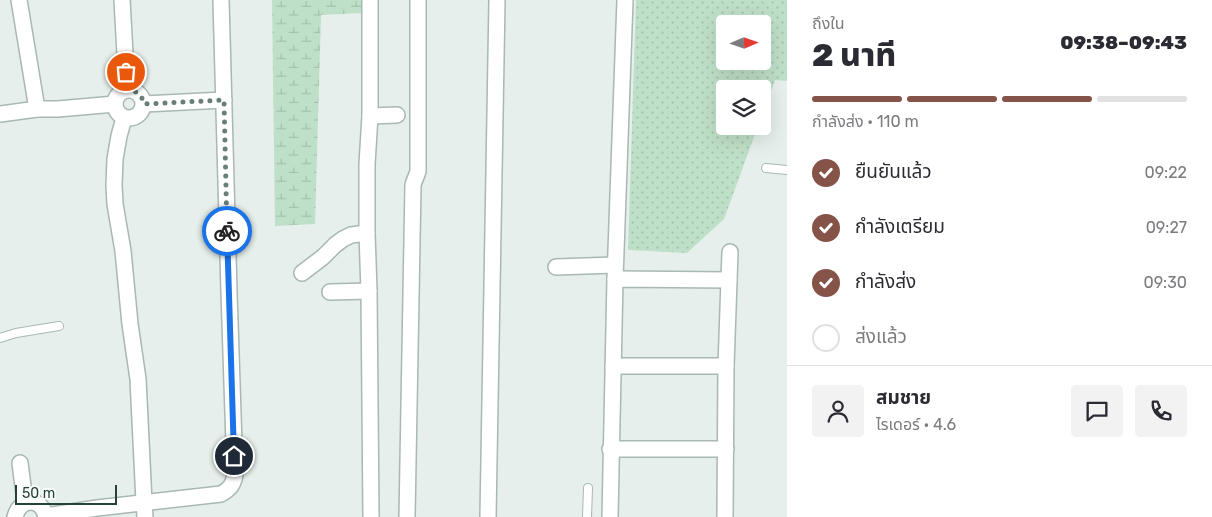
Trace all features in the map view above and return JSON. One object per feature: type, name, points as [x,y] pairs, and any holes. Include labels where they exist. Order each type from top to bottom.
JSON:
[{"type":"street","points":[[19,0],[37,109]]},
{"type":"street","points":[[122,0],[127,90]]},
{"type":"street","points":[[15,517],[16,511],[26,502],[37,503],[41,506],[46,517],[98,508],[144,509],[221,494],[230,488],[234,482],[221,0]]},
{"type":"street","points":[[370,0],[367,232],[371,517]]},
{"type":"street","points":[[407,517],[413,185],[418,174],[418,0]]},
{"type":"street","points":[[488,517],[497,0]]},
{"type":"street","points":[[610,517],[615,272],[625,0]]},
{"type":"street","points":[[127,90],[136,92],[143,99],[143,109],[133,118],[124,118],[117,112],[115,104],[118,95],[127,90]]},
{"type":"street","points":[[144,104],[224,100]]},
{"type":"street","points":[[0,114],[37,109],[115,104]]},
{"type":"street","points":[[370,116],[397,115]]},
{"type":"street","points":[[124,118],[115,159],[114,185],[138,379],[144,509]]},
{"type":"street","points":[[302,273],[324,257],[343,239],[367,232]]},
{"type":"street","points":[[725,517],[726,366],[730,252]]},
{"type":"street","points":[[556,267],[729,280]]},
{"type":"street","points":[[330,292],[369,291]]},
{"type":"street","points":[[613,366],[726,366]]},
{"type":"street","points":[[610,449],[726,449]]},
{"type":"street","points":[[20,463],[26,502]]},
{"type":"lane","points":[[766,168],[787,170]]},
{"type":"lane","points":[[0,338],[16,333],[59,326]]},
{"type":"lane","points":[[587,517],[588,488]]},
{"type":"green space","points":[[272,0],[362,0],[361,13],[321,15],[315,224],[275,226]]},
{"type":"green space","points":[[636,0],[787,0],[787,81],[775,80],[771,91],[771,80],[716,80],[716,135],[755,135],[724,219],[687,253],[628,250]]},
{"type":"way so far","points":[[126,72],[127,90],[132,90],[140,95],[144,104],[224,100],[227,231]]},
{"type":"route","points":[[227,231],[234,456]]}]
